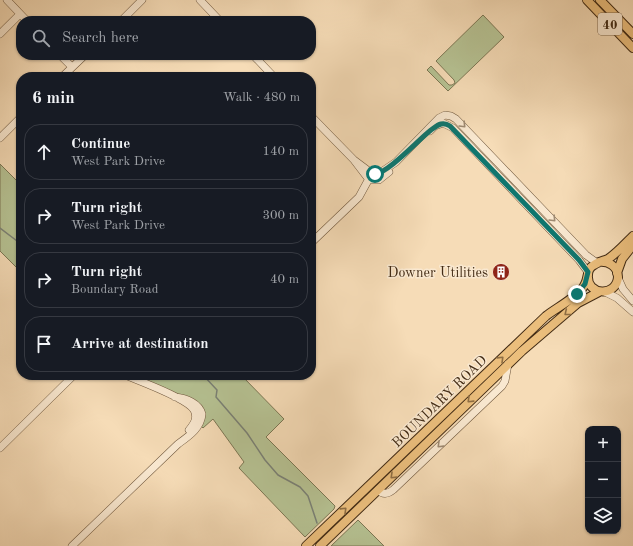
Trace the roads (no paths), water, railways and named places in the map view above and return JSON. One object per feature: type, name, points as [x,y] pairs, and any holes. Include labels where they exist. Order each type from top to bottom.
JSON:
[{"type":"main road","name":"40","points":[[587,0],[633,48]]},
{"type":"main road","name":"40","points":[[600,0],[633,34]]},
{"type":"main road","points":[[633,236],[615,254],[592,266],[588,273],[588,279],[591,287],[602,292],[614,287],[622,259],[633,245]]},
{"type":"main road","points":[[598,263],[608,263],[612,265],[617,276]]},
{"type":"main road","name":"BOUNDARY ROAD","points":[[306,546],[546,316],[577,294],[585,284],[588,273]]},
{"type":"main road","name":"BOUNDARY ROAD","points":[[320,546],[522,351],[578,304],[602,292]]},
{"type":"main road","points":[[371,484],[378,490]]},
{"type":"street","points":[[7,0],[20,14]]},
{"type":"street","points":[[125,16],[142,0]]},
{"type":"street","points":[[200,0],[215,16]]},
{"type":"street","points":[[0,34],[16,18]]},
{"type":"street","points":[[65,60],[72,67]]},
{"type":"street","points":[[67,72],[80,60]]},
{"type":"street","points":[[258,60],[269,72]]},
{"type":"street","points":[[443,124],[445,115]]},
{"type":"street","points":[[316,121],[354,160],[362,171],[379,180],[386,175],[396,162],[435,121],[445,115],[451,116],[456,119],[586,255],[598,263]]},
{"type":"street","points":[[0,138],[16,122]]},
{"type":"street","points":[[422,136],[436,126],[443,124],[453,128],[579,260],[588,273]]},
{"type":"street","points":[[316,238],[359,197],[372,177]]},
{"type":"street","points":[[517,195],[523,189]]},
{"type":"street","points":[[617,276],[623,289],[633,300]]},
{"type":"street","points":[[602,292],[620,300],[633,312]]},
{"type":"street","points":[[0,448],[69,380]]},
{"type":"street","points":[[72,546],[199,425],[202,414],[200,409],[194,403],[187,399],[175,397],[136,380]]},
{"type":"waterway","points":[[0,228],[16,240]]},
{"type":"waterway","points":[[208,380],[217,390],[216,397],[247,433],[265,460],[278,475],[300,487],[308,496],[317,523]]},
{"type":"place","name":"Downer Utilities","points":[[501,272]]}]
